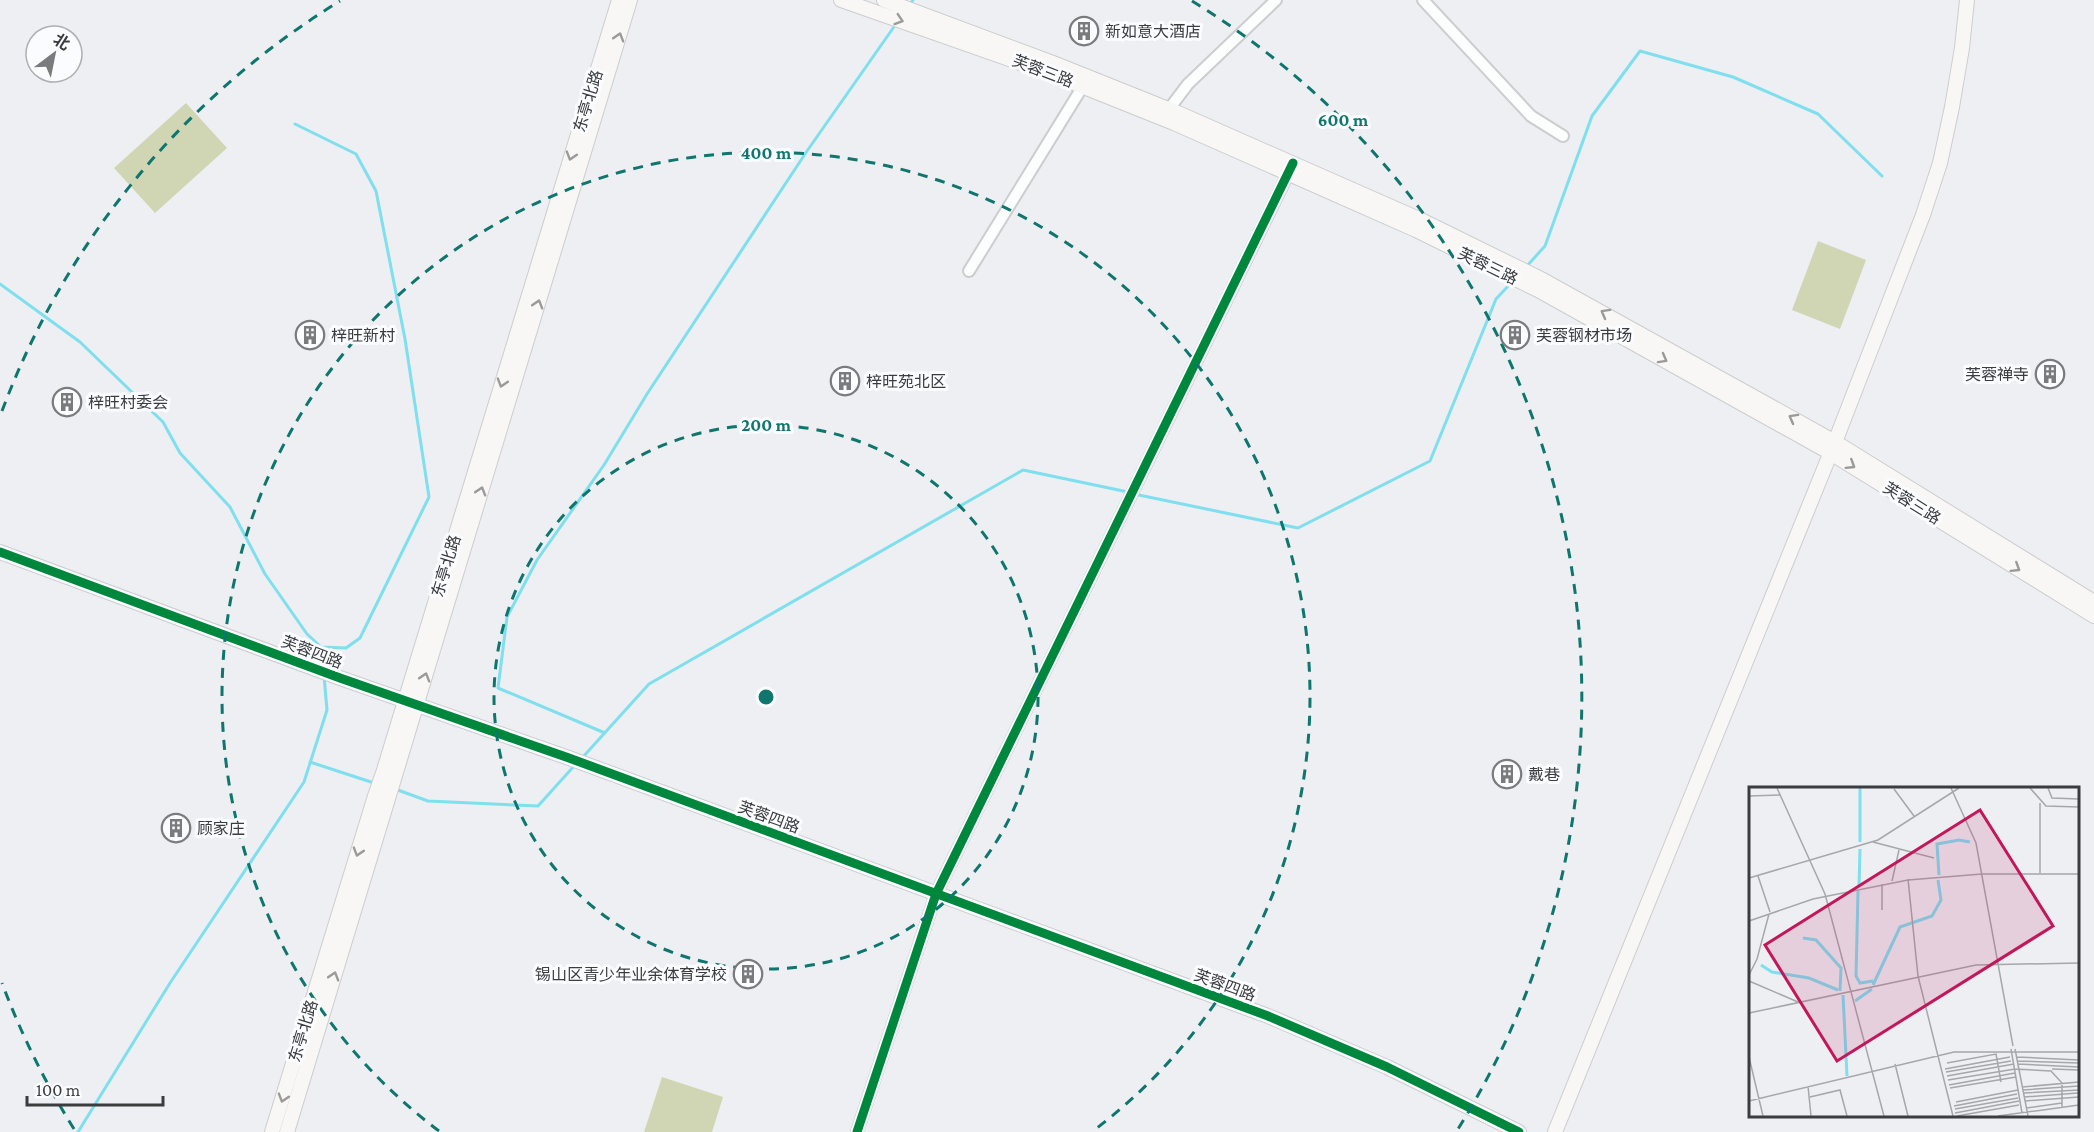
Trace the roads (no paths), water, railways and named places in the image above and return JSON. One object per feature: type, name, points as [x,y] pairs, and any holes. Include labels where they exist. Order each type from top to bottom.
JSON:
[{"type":"main road","name":"东亭北路","points":[[411,704],[619,0]]},
{"type":"main road","name":"东亭北路","points":[[286,1132],[382,798],[630,0]]},
{"type":"main road","name":"芙蓉三路","points":[[841,0],[875,12],[926,22],[1053,63],[1169,110],[1291,168]]},
{"type":"main road","name":"芙蓉三路","points":[[884,0],[926,22],[1421,220],[1833,447],[2094,602]]},
{"type":"main road","points":[[1555,1132],[1833,447],[1923,215],[1940,163],[1962,48],[1967,0]]},
{"type":"main road","name":"芙蓉三路","points":[[1833,447],[2094,616]]},
{"type":"main road","name":"芙蓉四路","points":[[0,552],[411,704],[569,758],[1268,1016],[1387,1067],[1519,1132]]},
{"type":"main road","name":"东亭北路","points":[[272,1132],[382,798]]},
{"type":"street","points":[[1169,110],[1188,84],[1276,0]]},
{"type":"street","points":[[1423,0],[1531,116],[1563,136]]},
{"type":"street","points":[[969,271],[1083,86]]},
{"type":"street","points":[[858,1132],[936,894],[1291,168]]},
{"type":"waterway","points":[[909,6],[913,0]]},
{"type":"waterway","points":[[605,733],[498,688],[507,617],[537,560],[604,465],[647,394],[807,151],[896,24]]},
{"type":"waterway","points":[[1526,267],[1545,246],[1592,116],[1640,51],[1733,77],[1818,114],[1882,176]]},
{"type":"waterway","points":[[295,124],[356,154],[376,191],[405,339],[429,497],[360,638],[346,648],[321,647],[323,666]]},
{"type":"waterway","points":[[1134,494],[1298,528],[1430,461],[1496,299],[1511,283]]},
{"type":"waterway","points":[[0,284],[80,342],[163,422],[180,453],[230,507],[265,574],[307,634],[321,647]]},
{"type":"waterway","points":[[582,758],[649,684],[1023,470],[1128,492]]},
{"type":"waterway","points":[[78,1132],[170,983],[304,782],[327,710],[324,676]]},
{"type":"waterway","points":[[310,762],[374,783]]},
{"type":"waterway","points":[[395,789],[428,801],[538,806],[575,765]]},
{"type":"place","name":"新如意大酒店","points":[[1084,31]]},
{"type":"place","name":"梓旺新村","points":[[310,335]]},
{"type":"place","name":"芙蓉钢材市场","points":[[1515,335]]},
{"type":"place","name":"芙蓉禅寺","points":[[2050,374]]},
{"type":"place","name":"梓旺苑北区","points":[[845,381]]},
{"type":"place","name":"梓旺村委会","points":[[67,402]]},
{"type":"place","name":"戴巷","points":[[1507,774]]},
{"type":"place","name":"顾家庄","points":[[176,828]]},
{"type":"place","name":"锡山区青少年业余体育学校","points":[[748,974]]}]
